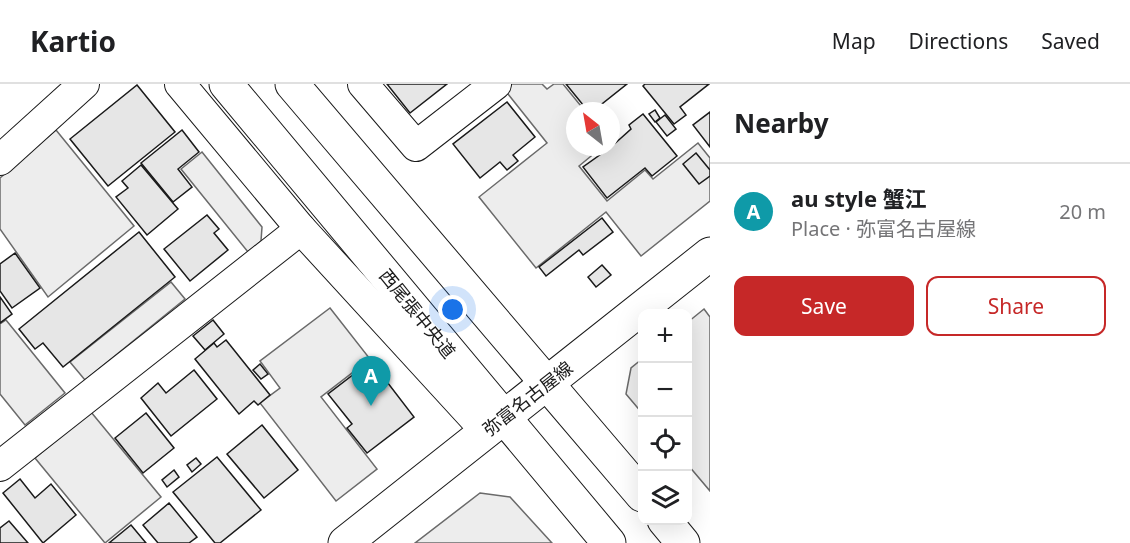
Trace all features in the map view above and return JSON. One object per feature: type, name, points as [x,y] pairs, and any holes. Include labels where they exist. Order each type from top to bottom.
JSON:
[{"type":"main road","name":"西尾張中央道","points":[[226,84],[283,151],[495,425],[609,543]]},
{"type":"main road","points":[[292,84],[638,490]]},
{"type":"main road","name":"弥富名古屋線","points":[[345,543],[710,254]]},
{"type":"main road","points":[[668,525],[683,543]]},
{"type":"street","points":[[0,160],[84,84]]},
{"type":"street","points":[[180,84],[301,228],[495,425]]},
{"type":"street","points":[[363,84],[416,146],[496,84]]},
{"type":"street","points":[[0,466],[301,228]]},
{"type":"shaded area","points":[[510,84],[542,84],[547,89],[554,84],[563,84],[578,102],[566,102],[566,156],[591,156],[579,166],[607,201],[645,170],[653,179],[698,143],[710,158],[710,201],[641,256],[606,212],[536,268],[479,197],[547,143],[504,89]]},
{"type":"shaded area","points":[[56,130],[134,226],[48,297],[0,229],[0,178]]},
{"type":"shaded area","points":[[202,152],[262,227],[261,241],[248,252],[181,169]]},
{"type":"shaded area","points":[[171,282],[185,299],[85,380],[70,362]]},
{"type":"shaded area","points":[[330,308],[370,359],[321,397],[377,469],[336,501],[260,403],[280,388],[260,361]]},
{"type":"shaded area","points":[[704,309],[710,317],[710,491],[692,470],[692,319]]},
{"type":"shaded area","points":[[6,320],[65,393],[25,425],[0,394],[0,324]]},
{"type":"shaded area","points":[[638,362],[638,408],[626,394],[631,368]]},
{"type":"shaded area","points":[[91,412],[161,497],[105,543],[35,458]]},
{"type":"shaded area","points":[[480,493],[510,497],[552,543],[415,543]]},
{"type":"building","points":[[387,84],[447,84],[410,113]]},
{"type":"building","points":[[566,84],[627,84],[604,102],[581,102]]},
{"type":"building","points":[[645,84],[709,84],[680,107],[686,115],[674,124],[643,86]]},
{"type":"building","points":[[137,85],[175,132],[108,186],[70,139]]},
{"type":"building","points":[[507,102],[535,137],[513,155],[518,161],[507,170],[500,162],[480,178],[453,144]]},
{"type":"building","points":[[655,110],[660,118],[655,122],[649,114]]},
{"type":"building","points":[[710,112],[710,147],[693,125]]},
{"type":"building","points":[[643,114],[677,156],[652,176],[645,168],[607,198],[583,167],[598,156],[620,156],[620,139],[631,129],[629,125]]},
{"type":"building","points":[[665,115],[676,129],[667,136],[656,122]]},
{"type":"building","points":[[182,130],[199,152],[178,169],[192,187],[173,202],[141,163]]},
{"type":"building","points":[[696,153],[710,170],[710,176],[699,184],[683,164]]},
{"type":"building","points":[[141,165],[178,209],[147,235],[116,197],[128,188],[122,181]]},
{"type":"building","points":[[207,215],[219,229],[214,233],[228,250],[190,281],[164,249]]},
{"type":"building","points":[[602,218],[613,232],[583,255],[579,250],[546,276],[539,267]]},
{"type":"building","points":[[139,232],[175,277],[63,367],[43,343],[35,349],[19,329]]},
{"type":"building","points":[[15,253],[40,288],[12,308],[0,291],[0,264]]},
{"type":"building","points":[[602,265],[611,275],[596,287],[588,277]]},
{"type":"building","points":[[0,297],[12,314],[0,323]]},
{"type":"building","points":[[213,320],[224,334],[205,350],[193,336]]},
{"type":"building","points":[[226,340],[270,395],[258,405],[254,401],[239,414],[195,359],[214,343],[217,347]]},
{"type":"building","points":[[371,361],[414,417],[367,453],[347,428],[352,424],[328,394]]},
{"type":"building","points":[[260,364],[268,374],[261,379],[253,370]]},
{"type":"building","points":[[194,370],[217,399],[171,436],[141,398],[158,383],[166,393]]},
{"type":"building","points":[[146,413],[174,448],[143,473],[115,438]]},
{"type":"building","points":[[262,425],[298,470],[264,498],[227,454]]},
{"type":"building","points":[[217,457],[261,510],[220,543],[215,543],[173,492]]},
{"type":"building","points":[[196,458],[201,464],[192,472],[187,465]]},
{"type":"building","points":[[174,470],[179,477],[167,487],[162,480]]},
{"type":"building","points":[[20,479],[35,498],[51,484],[76,515],[43,543],[3,493]]},
{"type":"building","points":[[169,503],[197,537],[189,543],[158,543],[143,525]]},
{"type":"building","points":[[9,521],[28,543],[0,543],[0,528]]},
{"type":"building","points":[[131,525],[146,543],[109,543]]},
{"type":"place","name":"au style 蟹江","points":[[371,406]]}]
